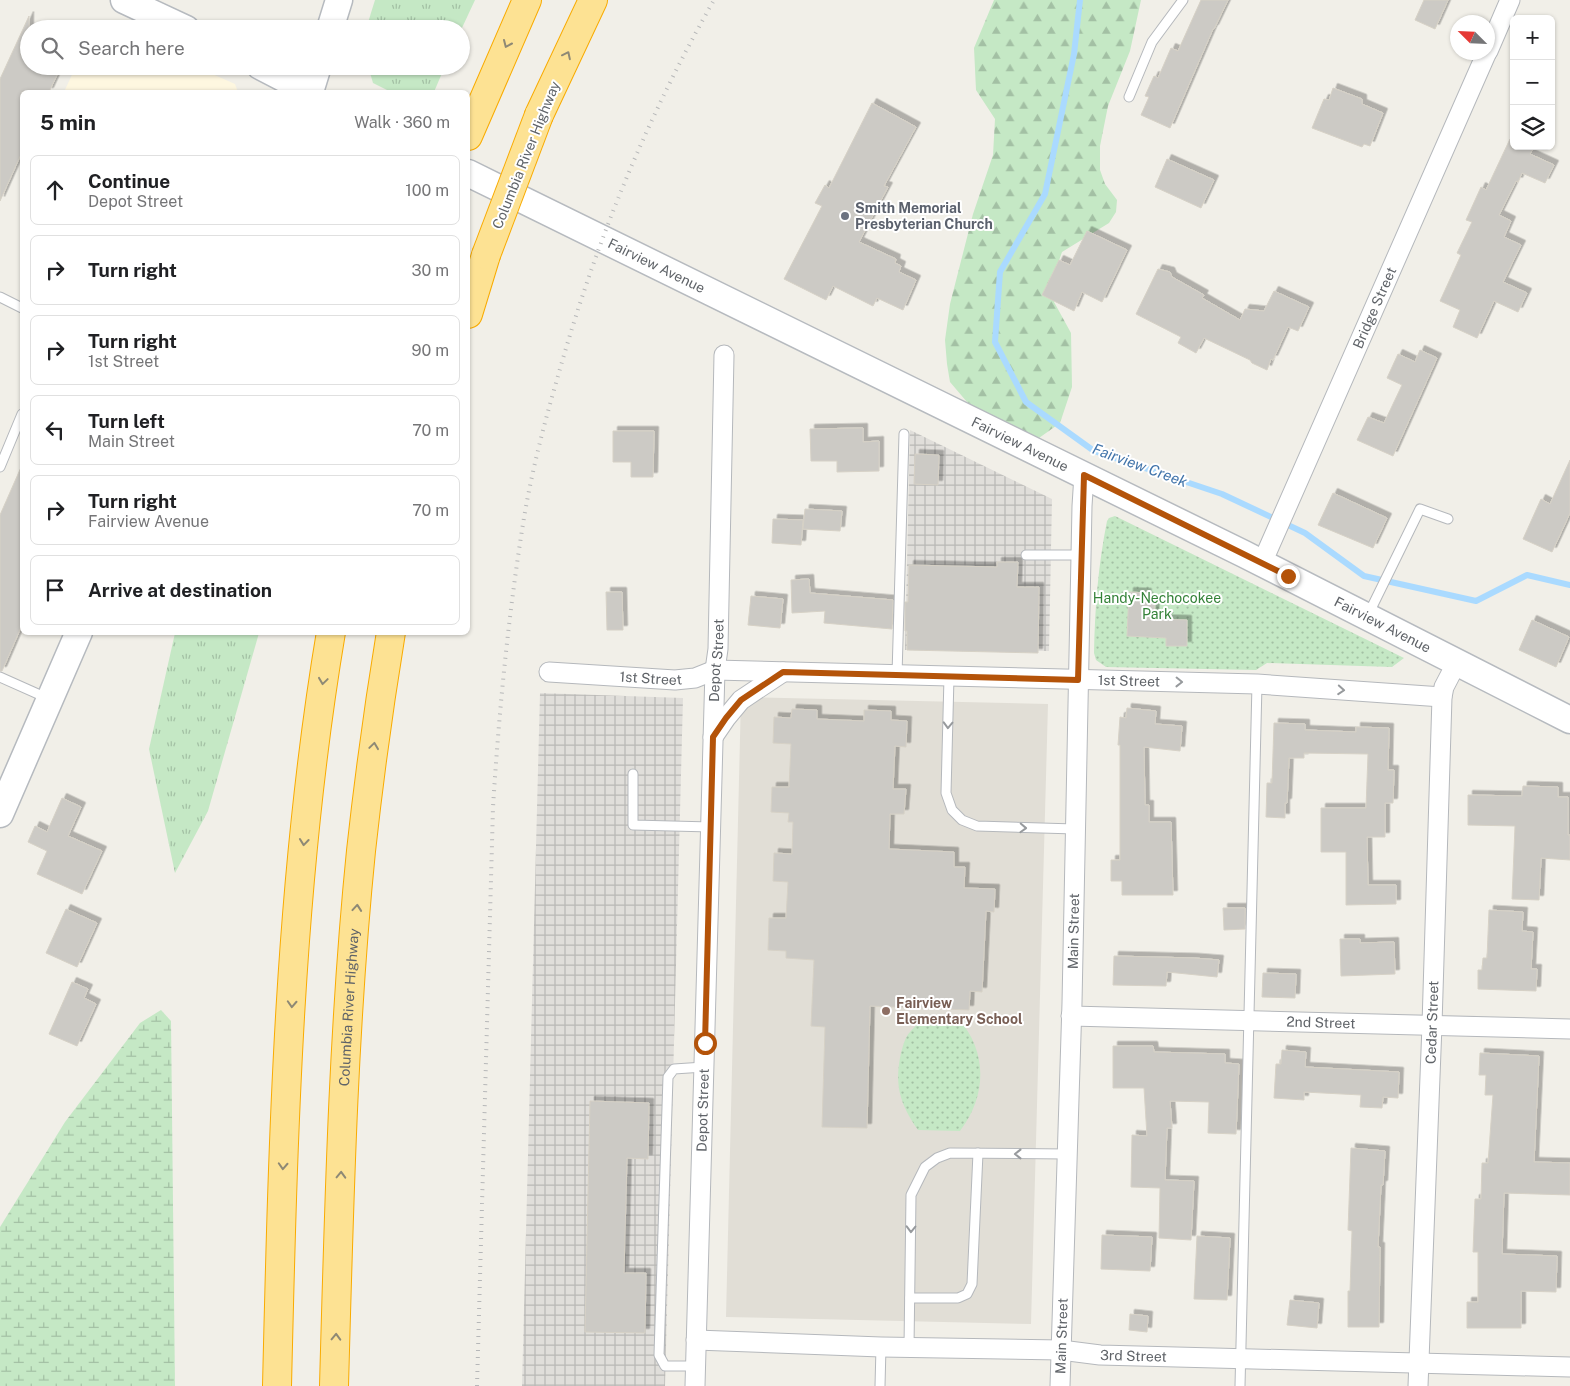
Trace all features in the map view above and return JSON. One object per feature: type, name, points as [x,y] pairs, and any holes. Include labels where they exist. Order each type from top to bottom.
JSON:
[{"type":"highway","points":[[470,131],[527,0]]},
{"type":"highway","name":"Columbia River Highway","points":[[470,308],[486,256],[539,115],[593,0]]},
{"type":"highway","points":[[277,1386],[281,1213],[294,956],[311,768],[331,635]]},
{"type":"highway","name":"Columbia River Highway","points":[[334,1386],[340,1176],[354,949],[367,803],[391,635]]},
{"type":"main road","points":[[124,0],[167,20]]},
{"type":"main road","points":[[333,20],[339,0]]},
{"type":"main road","points":[[277,75],[306,90]]},
{"type":"main road","points":[[311,90],[315,75]]},
{"type":"main road","name":"Fairview Avenue","points":[[470,174],[1262,563],[1570,720]]},
{"type":"main road","points":[[0,814],[78,635]]},
{"type":"street","name":"Bridge Street","points":[[1495,34],[1510,0]]},
{"type":"street","name":"Bridge Street","points":[[1262,563],[1483,60]]},
{"type":"street","name":"Depot Street","points":[[695,1386],[715,670],[718,649],[724,355]]},
{"type":"street","name":"Main Street","points":[[1060,1386],[1084,475]]},
{"type":"street","name":"Cedar Street","points":[[1418,1386],[1442,697],[1444,687],[1457,662]]},
{"type":"street","name":"1st Street","points":[[549,672],[675,680],[695,678],[715,670],[1257,684],[1442,697]]},
{"type":"street","points":[[713,737],[741,700],[783,672]]},
{"type":"street","name":"2nd Street","points":[[1071,1016],[1570,1030]]},
{"type":"street","name":"3rd Street","points":[[696,1340],[881,1347],[1061,1350],[1100,1355],[1570,1367]]},
{"type":"lane","points":[[1129,97],[1152,42],[1183,0]]},
{"type":"lane","points":[[1,300],[20,307]]},
{"type":"lane","points":[[0,467],[20,419]]},
{"type":"lane","points":[[898,675],[904,434]]},
{"type":"lane","points":[[1367,616],[1420,509],[1448,519]]},
{"type":"lane","points":[[1026,555],[1081,555]]},
{"type":"lane","points":[[0,677],[49,700]]},
{"type":"lane","points":[[950,677],[946,792],[952,810],[962,820],[977,826],[1075,829]]},
{"type":"lane","points":[[1240,1386],[1257,684]]},
{"type":"lane","points":[[633,774],[633,825],[711,827]]},
{"type":"lane","points":[[695,1366],[665,1366],[659,1355],[659,1345],[668,1077],[674,1069],[704,1067]]},
{"type":"lane","points":[[909,1347],[911,1195],[925,1167],[938,1158],[950,1153],[1067,1154]]},
{"type":"lane","points":[[910,1298],[958,1298],[968,1294],[972,1284],[978,1153]]},
{"type":"lane","points":[[880,1386],[881,1347]]},
{"type":"shaded area","points":[[72,75],[214,75],[235,84],[237,90],[65,90]]},
{"type":"shaded area","points":[[910,430],[1052,499],[1049,651],[905,650]]},
{"type":"shaded area","points":[[540,693],[683,698],[665,1386],[522,1386]]},
{"type":"shaded area","name":"Fairview Elementary School","points":[[741,697],[1048,704],[1031,1324],[726,1317]]},
{"type":"green space","points":[[375,0],[475,0],[466,20],[369,20]]},
{"type":"green space","points":[[994,0],[1141,0],[1130,51],[1108,106],[1100,146],[1100,170],[1105,184],[1117,200],[1116,212],[1109,223],[1062,252],[1053,278],[1054,302],[1071,333],[1072,387],[1060,423],[1039,438],[1013,433],[967,402],[950,382],[947,364],[945,340],[950,304],[973,214],[993,155],[995,119],[976,90],[974,48]]},
{"type":"green space","points":[[371,75],[441,75],[435,90],[387,90],[373,83]]},
{"type":"green space","name":"Handy-Nechocokee Park","points":[[1115,516],[1404,658],[1392,667],[1267,663],[1256,670],[1106,667],[1096,660],[1094,653],[1095,619],[1099,570],[1107,521]]},
{"type":"green space","points":[[175,635],[258,635],[208,811],[175,873],[149,749]]},
{"type":"green space","points":[[161,1010],[171,1021],[175,1386],[0,1386],[0,1227],[65,1122],[140,1023]]},
{"type":"green space","points":[[924,1018],[958,1018],[968,1031],[975,1045],[979,1059],[979,1089],[969,1117],[960,1131],[918,1130],[907,1112],[900,1094],[898,1075],[904,1042],[913,1028]]},
{"type":"building","points":[[1201,0],[1228,0],[1213,29],[1170,128],[1141,115],[1149,97],[1145,96],[1154,76],[1158,78],[1171,48],[1178,51]]},
{"type":"building","points":[[1424,0],[1448,0],[1435,29],[1415,20]]},
{"type":"building","points":[[20,36],[20,75],[57,75],[50,90],[20,90],[20,156],[0,201],[0,79]]},
{"type":"building","points":[[1333,88],[1362,99],[1362,104],[1383,113],[1370,146],[1364,144],[1362,147],[1312,128],[1324,99],[1329,100]]},
{"type":"building","name":"Smith Memorial Presbyterian Church","points":[[872,103],[916,127],[884,186],[888,187],[859,242],[896,259],[895,263],[901,266],[899,272],[916,280],[903,310],[877,298],[873,306],[833,286],[826,300],[784,279],[822,206],[815,203],[825,185],[829,188]]},
{"type":"building","points":[[1510,139],[1510,150],[1532,150],[1530,154],[1554,165],[1545,183],[1522,173],[1499,215],[1511,221],[1504,237],[1521,245],[1503,282],[1527,293],[1518,312],[1494,301],[1477,338],[1453,327],[1460,310],[1440,301],[1461,255],[1457,253],[1472,222],[1466,220],[1481,187],[1486,190]]},
{"type":"building","points":[[1167,159],[1214,180],[1201,208],[1155,187]]},
{"type":"building","points":[[1087,231],[1127,250],[1102,302],[1082,292],[1074,311],[1042,295],[1059,260],[1070,265]]},
{"type":"building","points":[[1158,269],[1170,272],[1172,277],[1204,295],[1202,298],[1240,320],[1245,309],[1264,311],[1274,291],[1309,307],[1298,331],[1288,327],[1267,370],[1204,338],[1196,353],[1178,343],[1181,337],[1136,314]]},
{"type":"building","points":[[1420,350],[1437,358],[1393,456],[1357,440],[1368,417],[1384,423],[1402,385],[1387,378],[1398,354],[1415,362]]},
{"type":"building","points":[[863,428],[863,442],[879,441],[879,471],[837,472],[837,461],[811,461],[810,429]]},
{"type":"building","points":[[613,431],[654,431],[653,477],[631,477],[631,462],[613,462]]},
{"type":"building","points":[[915,454],[939,455],[938,485],[914,484]]},
{"type":"building","points":[[1570,460],[1570,513],[1552,552],[1523,539],[1541,499],[1550,504]]},
{"type":"building","points":[[20,470],[20,630],[2,671],[0,671],[0,515]]},
{"type":"building","points":[[1333,493],[1387,518],[1373,548],[1318,525]]},
{"type":"building","points":[[805,509],[842,511],[840,531],[803,529]]},
{"type":"building","points":[[773,519],[803,520],[801,545],[772,543]]},
{"type":"building","points":[[997,562],[1018,562],[1017,587],[1039,587],[1038,653],[907,650],[905,602],[908,602],[909,565],[997,567]]},
{"type":"building","points":[[809,579],[810,593],[893,600],[892,629],[824,623],[825,611],[792,613],[791,580]]},
{"type":"building","points":[[606,592],[622,592],[623,630],[607,630]]},
{"type":"building","points":[[1129,592],[1147,593],[1146,603],[1155,603],[1154,619],[1187,620],[1187,646],[1166,646],[1166,638],[1127,636]]},
{"type":"building","points":[[751,596],[783,599],[780,628],[748,625]]},
{"type":"building","points":[[1532,620],[1569,637],[1556,667],[1519,650]]},
{"type":"building","points":[[1127,708],[1156,711],[1155,724],[1182,726],[1180,751],[1144,747],[1145,805],[1149,805],[1149,822],[1171,822],[1173,895],[1122,895],[1122,881],[1111,881],[1111,860],[1120,860],[1120,745],[1118,745],[1120,717],[1126,718]]},
{"type":"building","points":[[792,709],[817,710],[817,719],[864,721],[864,710],[891,711],[891,720],[907,721],[906,747],[895,746],[893,789],[906,789],[904,814],[890,814],[889,849],[954,852],[954,867],[965,867],[964,888],[995,889],[994,912],[986,911],[982,992],[970,991],[969,1010],[870,1006],[867,1128],[822,1127],[825,1027],[811,1026],[814,960],[786,958],[786,951],[768,950],[769,918],[786,918],[788,882],[773,881],[774,853],[792,854],[793,822],[788,822],[789,813],[771,812],[772,787],[789,787],[791,744],[773,743],[774,717],[791,718]]},
{"type":"building","points":[[1274,723],[1305,724],[1305,730],[1356,732],[1356,727],[1389,728],[1388,770],[1394,770],[1393,803],[1385,803],[1385,837],[1367,837],[1368,885],[1396,885],[1396,904],[1346,905],[1346,852],[1321,852],[1321,808],[1366,808],[1368,754],[1304,753],[1304,758],[1289,758],[1285,818],[1266,817],[1267,783],[1272,783]]},
{"type":"building","points":[[1523,786],[1558,787],[1558,797],[1568,797],[1570,860],[1541,858],[1539,900],[1512,899],[1515,826],[1468,825],[1468,795],[1522,796]]},
{"type":"building","points":[[62,798],[81,807],[68,836],[102,851],[82,894],[37,874],[47,851],[28,842],[35,826],[47,832]]},
{"type":"building","points":[[1223,908],[1245,908],[1245,929],[1224,930]]},
{"type":"building","points":[[66,909],[97,923],[77,967],[46,953]]},
{"type":"building","points":[[1489,910],[1523,912],[1522,931],[1533,932],[1531,969],[1537,969],[1536,991],[1478,989],[1478,970],[1482,970],[1483,958],[1487,958]]},
{"type":"building","points":[[1340,939],[1360,939],[1360,943],[1394,942],[1395,974],[1341,976]]},
{"type":"building","points":[[1114,956],[1219,960],[1217,977],[1167,972],[1166,986],[1113,985]]},
{"type":"building","points":[[1263,973],[1296,974],[1295,998],[1262,997]]},
{"type":"building","points":[[72,982],[88,989],[84,998],[96,1004],[77,1046],[49,1034]]},
{"type":"building","points":[[1113,1046],[1153,1046],[1154,1052],[1225,1054],[1225,1063],[1239,1064],[1236,1134],[1208,1133],[1209,1102],[1170,1101],[1172,1128],[1167,1128],[1165,1180],[1194,1181],[1191,1240],[1159,1238],[1160,1188],[1131,1187],[1132,1135],[1147,1136],[1144,1088],[1113,1088]]},
{"type":"building","points":[[1282,1050],[1306,1052],[1305,1067],[1399,1072],[1398,1098],[1383,1097],[1382,1108],[1360,1107],[1361,1095],[1304,1092],[1304,1100],[1274,1098],[1276,1064],[1281,1064]]},
{"type":"building","points":[[1480,1053],[1539,1056],[1534,1162],[1570,1163],[1570,1195],[1504,1193],[1502,1254],[1557,1256],[1556,1292],[1521,1291],[1521,1328],[1467,1328],[1467,1302],[1478,1302],[1478,1252],[1473,1252],[1475,1199],[1481,1199],[1482,1163],[1488,1163],[1493,1095],[1485,1095],[1486,1075],[1479,1075]]},
{"type":"building","points":[[590,1101],[649,1103],[648,1159],[627,1158],[624,1273],[646,1273],[645,1333],[585,1332]]},
{"type":"building","points":[[1351,1148],[1385,1151],[1383,1185],[1381,1185],[1378,1247],[1380,1247],[1379,1327],[1348,1327],[1352,1231],[1348,1230]]},
{"type":"building","points":[[1102,1235],[1152,1237],[1150,1271],[1101,1269]]},
{"type":"building","points":[[1197,1236],[1230,1238],[1227,1300],[1194,1299]]},
{"type":"building","points":[[1290,1300],[1319,1303],[1317,1328],[1287,1325]]},
{"type":"building","points":[[1130,1314],[1148,1316],[1147,1332],[1129,1330]]},
{"type":"waterway","name":"Fairview Creek","points":[[1080,0],[1074,54],[1045,194],[1000,272],[995,342],[1026,402],[1094,451],[1222,494],[1305,533],[1364,576],[1476,601],[1527,575],[1570,585]]},
{"type":"railway","points":[[477,1386],[493,807],[505,665],[526,505],[553,394],[588,278],[624,183],[645,136],[666,90],[714,0]]},
{"type":"place","name":"Smith Memorial Presbyterian Church","points":[[845,216]]},
{"type":"place","name":"Fairview Elementary School","points":[[886,1011]]},
{"type":"route","points":[[705,1043],[713,737],[741,700],[783,672],[1078,680],[1084,475],[1288,576]]}]
